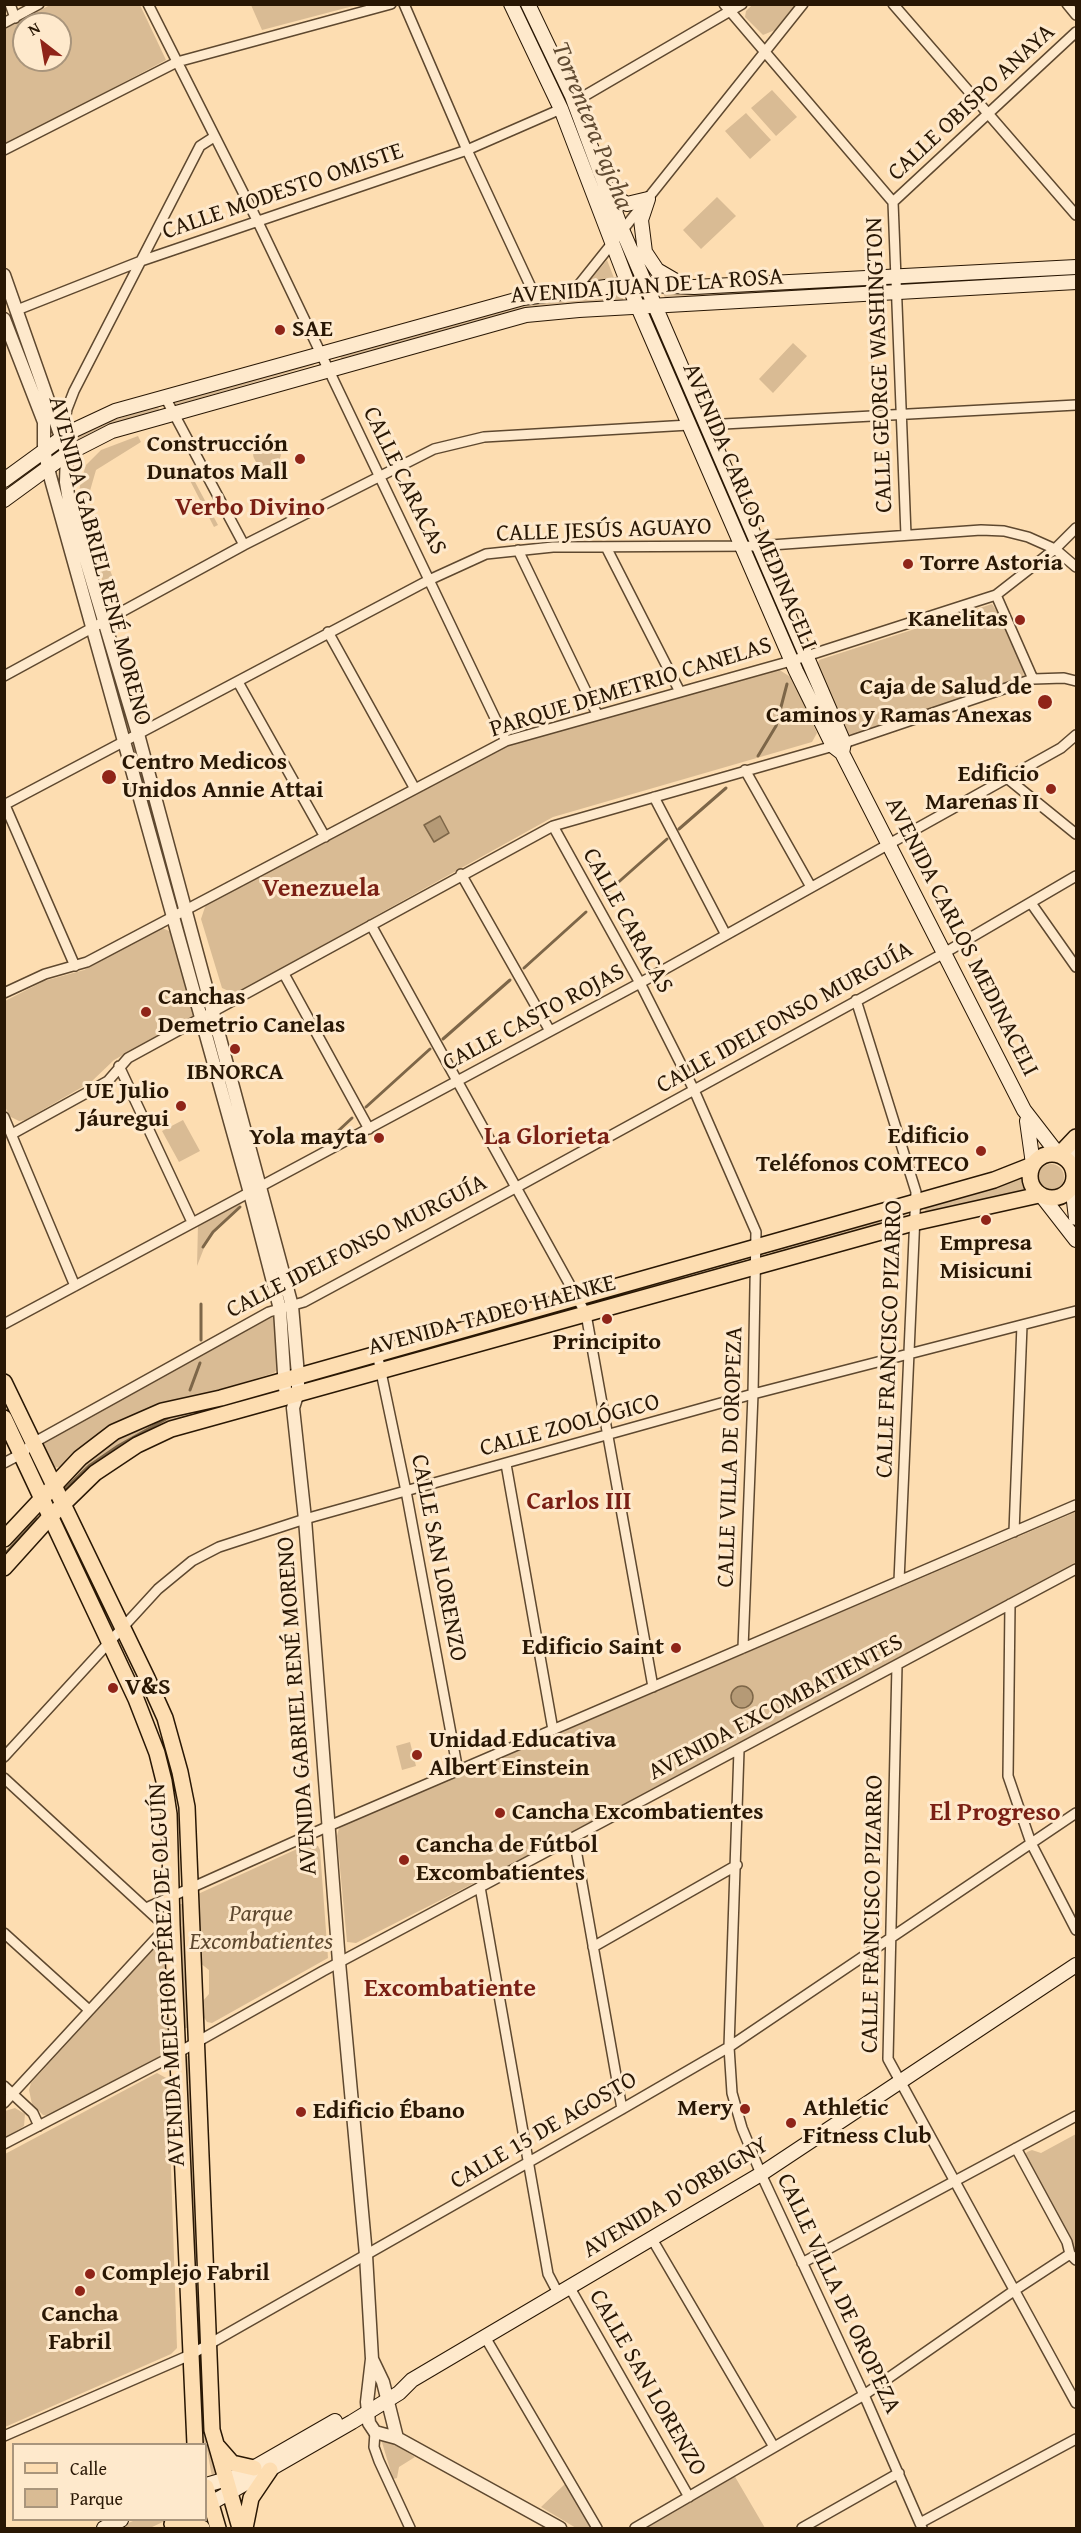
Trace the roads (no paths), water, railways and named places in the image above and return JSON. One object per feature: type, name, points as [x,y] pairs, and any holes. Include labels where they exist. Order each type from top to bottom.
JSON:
[{"type":"main road","name":"AVENIDA CARLOS MEDINACELI","points":[[511,4],[561,109],[628,284],[791,661],[840,747],[946,952],[1024,1110],[1030,1131],[1033,1164]]},
{"type":"main road","name":"AVENIDA CARLOS MEDINACELI","points":[[528,4],[574,102],[623,231],[805,656],[840,747]]},
{"type":"main road","points":[[608,193],[627,204],[648,199]]},
{"type":"main road","points":[[648,199],[641,220],[645,252],[657,270],[668,278],[694,287]]},
{"type":"main road","name":"AVENIDA JUAN DE LA ROSA","points":[[4,480],[62,438],[115,411],[321,352],[535,296],[628,284],[694,287],[1077,267]]},
{"type":"main road","name":"AVENIDA JUAN DE LA ROSA","points":[[4,500],[67,454],[112,431],[172,412],[526,315],[639,306],[1077,282]]},
{"type":"main road","name":"AVENIDA CARLOS MEDINACELI","points":[[1024,1110],[1059,1155]]},
{"type":"main road","points":[[1059,1155],[1077,1137]]},
{"type":"main road","points":[[1077,1153],[1044,1155],[1033,1164],[1030,1181],[1077,1239]]},
{"type":"main road","points":[[1059,1155],[1071,1164],[1077,1218]]},
{"type":"main road","name":"AVENIDA TADEO HAENKE","points":[[4,1539],[53,1484],[98,1443],[129,1425],[176,1407],[220,1398],[994,1180],[1033,1164]]},
{"type":"main road","points":[[1040,1195],[1048,1198],[1062,1196],[1074,1183]]},
{"type":"main road","name":"AVENIDA TADEO HAENKE","points":[[4,1568],[63,1504],[114,1458],[154,1435],[292,1399],[381,1369],[914,1223],[1040,1195]]},
{"type":"main road","name":"AVENIDA MELCHOR PÉREZ DE OLGUÍN","points":[[4,1382],[123,1626],[165,1718],[180,1772],[187,1807],[188,1889],[213,2440],[240,2529]]},
{"type":"main road","name":"AVENIDA MELCHOR PÉREZ DE OLGUÍN","points":[[4,1418],[136,1699],[157,1753],[169,1814],[171,1897],[169,1926],[178,2053],[195,2443]]},
{"type":"main road","name":"AVENIDA D'ORBIGNY","points":[[207,2486],[227,2487],[270,2470],[387,2395],[761,2174],[1077,1965]]},
{"type":"main road","name":"AVENIDA D'ORBIGNY","points":[[208,2505],[227,2487],[254,2468],[367,2408]]},
{"type":"main road","points":[[213,2440],[232,2463],[254,2468]]},
{"type":"main road","points":[[245,2529],[251,2498],[270,2470]]},
{"type":"main road","points":[[208,2505],[218,2529]]},
{"type":"main road","points":[[104,2529],[119,2521]]},
{"type":"main road","points":[[171,2524],[184,2523],[202,2529]]},
{"type":"street","points":[[25,12],[39,4]]},
{"type":"street","name":"CALLE CARACAS","points":[[147,4],[321,352],[506,741]]},
{"type":"street","points":[[4,150],[177,62],[391,4]]},
{"type":"street","points":[[404,4],[467,150],[535,296]]},
{"type":"street","points":[[574,102],[727,8],[742,4]]},
{"type":"street","points":[[574,291],[803,4]]},
{"type":"street","points":[[894,4],[1077,215]]},
{"type":"street","points":[[1067,4],[1077,15]]},
{"type":"street","name":"CALLE GEORGE WASHINGTON","points":[[727,8],[893,202],[906,535]]},
{"type":"street","name":"CALLE OBISPO ANAYA","points":[[893,202],[1077,32]]},
{"type":"street","name":"CALLE MODESTO OMISTE","points":[[17,310],[141,261],[256,220],[467,150],[561,109]]},
{"type":"street","points":[[62,438],[67,409],[74,391],[200,146],[214,137]]},
{"type":"street","name":"AVENIDA GABRIEL RENÉ MORENO","points":[[4,275],[67,454],[66,489],[126,741],[202,1018],[255,1190]]},
{"type":"street","name":"AVENIDA GABRIEL RENÉ MORENO","points":[[4,319],[44,422],[44,450],[48,467],[138,735],[214,1012],[255,1190],[286,1308],[292,1399],[305,1519],[339,1962],[366,2255],[372,2359],[367,2408]]},
{"type":"street","points":[[165,397],[244,545]]},
{"type":"street","points":[[705,425],[1077,405]]},
{"type":"street","points":[[4,676],[244,545],[378,475],[434,449],[484,437],[689,425]]},
{"type":"street","points":[[1033,679],[996,595],[1055,549],[1077,528]]},
{"type":"street","name":"CALLE JESÚS AGUAYO","points":[[5,804],[429,579],[486,554],[518,550],[606,547],[742,547],[906,535],[1004,531],[1028,537],[1055,549],[1077,567]]},
{"type":"street","points":[[606,547],[679,690]]},
{"type":"street","points":[[518,550],[597,714]]},
{"type":"street","name":"PARQUE DEMETRIO CANELAS","points":[[4,993],[45,974],[75,966],[173,917],[506,741],[679,690],[791,661],[996,595]]},
{"type":"street","points":[[328,632],[415,789]]},
{"type":"street","points":[[12,1134],[108,1081],[128,1058],[284,974],[461,874],[553,826],[744,770],[840,747],[1033,679],[1064,678],[1077,681]]},
{"type":"street","points":[[238,682],[325,837]]},
{"type":"street","name":"CALLE CASTO ROJAS","points":[[4,1324],[640,983],[1060,748],[1077,735]]},
{"type":"street","points":[[744,770],[811,887]]},
{"type":"street","points":[[1007,778],[1077,834]]},
{"type":"street","points":[[654,797],[726,935]]},
{"type":"street","points":[[5,804],[75,966]]},
{"type":"street","name":"CALLE CARACAS","points":[[553,826],[640,983],[694,1090],[756,1232],[757,1267]]},
{"type":"street","points":[[461,874],[550,1031]]},
{"type":"street","name":"CALLE IDELFONSO MURGUÍA","points":[[4,1463],[21,1454],[33,1443],[269,1312],[286,1308],[517,1187],[946,952],[1077,876]]},
{"type":"street","points":[[1031,903],[1077,967]]},
{"type":"street","points":[[371,925],[586,1314],[610,1436],[653,1687]]},
{"type":"street","points":[[284,974],[369,1129]]},
{"type":"street","name":"CALLE FRANCISCO PIZARRO","points":[[856,1000],[916,1192],[899,1581]]},
{"type":"street","points":[[120,1066],[192,1222]]},
{"type":"street","points":[[4,1117],[75,1286]]},
{"type":"street","name":"CALLE VILLA DE OROPEZA","points":[[743,1648],[757,1267]]},
{"type":"street","name":"CALLE ZOOLÓGICO","points":[[4,1757],[158,1589],[192,1561],[219,1547],[305,1519],[610,1436],[753,1394],[1077,1311]]},
{"type":"street","points":[[1014,1532],[1022,1325]]},
{"type":"street","name":"CALLE SAN LORENZO","points":[[377,1353],[406,1491],[458,1771]]},
{"type":"street","points":[[506,1464],[553,1730]]},
{"type":"street","points":[[146,1908],[329,1826],[1077,1505]]},
{"type":"street","name":"AVENIDA EXCOMBATIENTES","points":[[4,2145],[178,2053],[195,2041],[339,1962],[1077,1569]]},
{"type":"street","points":[[1010,1605],[1008,1776],[1031,1843],[1077,1930]]},
{"type":"street","name":"CALLE FRANCISCO PIZARRO","points":[[897,1665],[888,2059],[957,2180],[1077,2403]]},
{"type":"street","name":"CALLE VILLA DE OROPEZA","points":[[739,1750],[737,1865],[729,2047],[732,2093],[736,2112],[761,2174],[864,2395],[921,2526]]},
{"type":"street","points":[[4,1778],[146,1908],[169,1926],[4,2103]]},
{"type":"street","name":"CALLE 15 DE AGOSTO","points":[[4,2436],[209,2345],[729,2047],[1077,1813]]},
{"type":"street","points":[[574,1838],[622,2109]]},
{"type":"street","points":[[593,1947],[737,1865]]},
{"type":"street","name":"CALLE SAN LORENZO","points":[[480,1887],[548,2274],[565,2291],[689,2497]]},
{"type":"street","points":[[4,1933],[89,2010]]},
{"type":"street","points":[[4,2086],[33,2114],[39,2126]]},
{"type":"street","points":[[802,2263],[1077,2115]]},
{"type":"street","points":[[635,2529],[864,2395],[1015,2290],[1073,2257],[1016,2148]]},
{"type":"street","points":[[652,2239],[774,2447]]},
{"type":"street","points":[[485,2337],[597,2529]]},
{"type":"street","name":"AVENIDA GABRIEL RENÉ MORENO","points":[[372,2359],[387,2395],[397,2438]]},
{"type":"street","points":[[367,2408],[369,2423],[375,2432],[374,2447],[410,2529]]},
{"type":"street","points":[[375,2432],[397,2438],[560,2529]]},
{"type":"street","points":[[921,2526],[1077,2439]]},
{"type":"street","points":[[802,2529],[899,2473]]},
{"type":"waterway","name":"Torrentera Pajcha","points":[[520,4],[568,106],[599,190]]},
{"type":"waterway","name":"Torrentera Pajcha","points":[[621,245],[633,274]]},
{"type":"waterway","name":"Torrentera Pajcha","points":[[639,292],[643,300]]},
{"type":"waterway","name":"Torrentera Pajcha","points":[[651,318],[746,535]]},
{"type":"waterway","name":"Torrentera Pajcha","points":[[755,556],[787,631]]},
{"type":"waterway","name":"Torrentera Pajcha","points":[[758,756],[776,726],[787,684]]},
{"type":"waterway","name":"Torrentera Pajcha","points":[[679,829],[726,788]]},
{"type":"waterway","name":"Torrentera Pajcha","points":[[604,895],[667,839]]},
{"type":"waterway","name":"Torrentera Pajcha","points":[[524,968],[586,912]]},
{"type":"waterway","name":"Torrentera Pajcha","points":[[443,1039],[510,980]]},
{"type":"waterway","name":"Torrentera Pajcha","points":[[366,1107],[430,1049]]},
{"type":"waterway","name":"Torrentera Pajcha","points":[[336,1133],[352,1118]]},
{"type":"waterway","name":"Torrentera Pajcha","points":[[203,1247],[213,1232],[240,1207]]},
{"type":"waterway","name":"Torrentera Pajcha","points":[[201,1304],[201,1340]]},
{"type":"waterway","name":"Torrentera Pajcha","points":[[190,1390],[200,1363]]},
{"type":"waterway","name":"Torrentera Pajcha","points":[[66,1488],[89,1466],[118,1446],[173,1415]]},
{"type":"waterway","name":"Torrentera Pajcha","points":[[4,1555],[37,1519]]},
{"type":"place","name":"SAE","points":[[280,330]]},
{"type":"place","name":"Construcción Dunatos Mall","points":[[300,459]]},
{"type":"place","name":"Torre Astoria","points":[[908,564]]},
{"type":"place","name":"Kanelitas","points":[[1020,620]]},
{"type":"place","name":"Caja de Salud de Caminos y Ramas Anexas","points":[[1045,702]]},
{"type":"place","name":"Centro Medicos Unidos Annie Attai","points":[[109,777]]},
{"type":"place","name":"Edificio Marenas II","points":[[1051,789]]},
{"type":"place","name":"Canchas Demetrio Canelas","points":[[146,1012]]},
{"type":"place","name":"IBNORCA","points":[[235,1049]]},
{"type":"place","name":"UE Julio Jáuregui","points":[[181,1106]]},
{"type":"place","name":"Yola mayta","points":[[379,1138]]},
{"type":"place","name":"Edificio Teléfonos COMTECO","points":[[981,1151]]},
{"type":"place","name":"Empresa Misicuni","points":[[986,1220]]},
{"type":"place","name":"Principito","points":[[607,1319]]},
{"type":"place","name":"Edificio Saint","points":[[676,1648]]},
{"type":"place","name":"V&S","points":[[113,1688]]},
{"type":"place","name":"Unidad Educativa Albert Einstein","points":[[417,1755]]},
{"type":"place","name":"Cancha Excombatientes","points":[[500,1813]]},
{"type":"place","name":"Cancha de Fútbol Excombatientes","points":[[404,1860]]},
{"type":"place","name":"Mery","points":[[745,2109]]},
{"type":"place","name":"Edificio Ébano","points":[[301,2112]]},
{"type":"place","name":"Athletic Fitness Club","points":[[791,2123]]},
{"type":"place","name":"Complejo Fabril","points":[[90,2274]]},
{"type":"place","name":"Cancha Fabril","points":[[80,2291]]},
{"type":"district","name":"Verbo Divino","points":[[250,508]]},
{"type":"district","name":"Venezuela","points":[[321,889]]},
{"type":"district","name":"La Glorieta","points":[[547,1137]]},
{"type":"district","name":"Carlos III","points":[[579,1502]]},
{"type":"district","name":"El Progreso","points":[[995,1813]]},
{"type":"district","name":"Excombatiente","points":[[450,1989]]},
{"type":"park label","name":"Parque Excombatientes","points":[[261,1929]]}]
